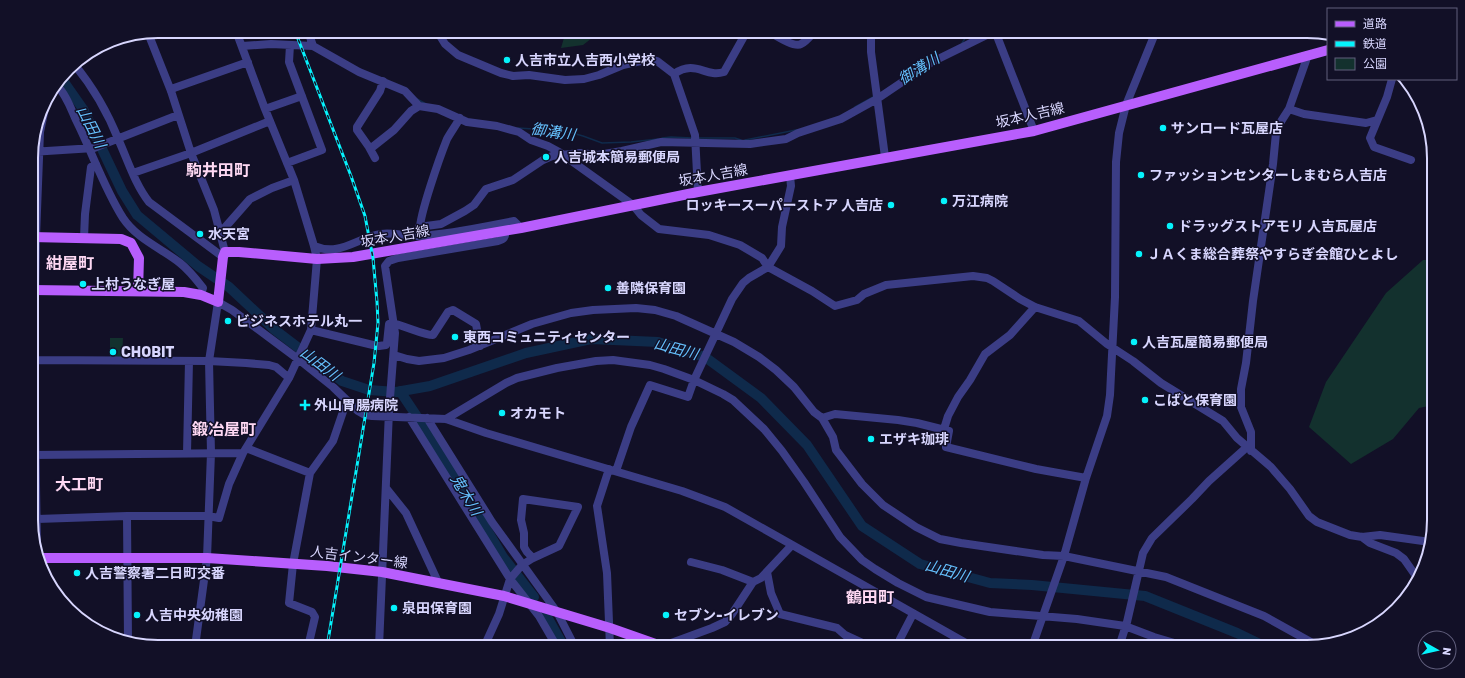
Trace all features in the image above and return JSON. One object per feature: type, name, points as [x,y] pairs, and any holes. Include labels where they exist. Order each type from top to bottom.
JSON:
[{"type":"main road","name":"坂本人吉線","points":[[224,255],[239,252],[317,259],[353,257],[505,231],[698,192],[1034,131],[1327,50]]},
{"type":"main road","points":[[38,237],[120,239],[131,243],[139,258],[138,291]]},
{"type":"main road","points":[[38,290],[184,292],[200,294],[218,299],[224,255]]},
{"type":"main road","name":"人吉インター線","points":[[44,558],[207,558],[382,572],[504,596],[610,628],[643,640]]},
{"type":"street","points":[[150,38],[171,91],[191,152],[214,210],[221,232],[224,255]]},
{"type":"street","points":[[38,519],[127,516],[208,516],[219,518],[229,484],[245,450],[289,378],[311,330],[317,259],[314,246],[294,180],[265,110],[239,38]]},
{"type":"street","points":[[310,38],[313,46]]},
{"type":"street","points":[[441,38],[445,44],[458,55],[501,73],[514,76],[529,75],[565,80],[584,79],[599,75],[623,65],[650,59],[657,61],[674,74],[695,135],[698,192]]},
{"type":"street","points":[[674,74],[681,69],[695,68],[717,74],[724,72],[743,38]]},
{"type":"street","points":[[781,38],[798,45],[802,44],[808,38]]},
{"type":"street","points":[[871,38],[871,52],[885,157]]},
{"type":"street","points":[[420,232],[441,224],[465,211],[474,205],[486,189],[513,180],[543,160],[552,156],[580,153],[598,155],[661,142],[696,144],[750,144],[786,139],[798,133],[841,119],[878,99],[932,62],[981,38]]},
{"type":"street","points":[[998,38],[1034,131]]},
{"type":"street","points":[[1035,640],[1063,559],[1086,478],[1107,416],[1110,394],[1115,296],[1116,162],[1119,133],[1126,105],[1153,38]]},
{"type":"street","points":[[287,163],[322,150],[289,62],[290,45]]},
{"type":"street","points":[[242,46],[313,46],[359,72],[405,92],[419,106],[438,109],[467,122],[497,126],[519,132],[563,155],[633,205],[641,215],[659,228],[709,235],[740,245],[762,258],[768,267],[812,291],[835,306],[857,300],[864,294],[886,285],[974,276],[987,278],[1035,307],[1079,321],[1161,383],[1223,421],[1249,449],[1271,467],[1310,516],[1317,522],[1344,534],[1362,537],[1380,535],[1425,541]]},
{"type":"street","points":[[1121,640],[1143,553],[1152,538],[1192,500],[1209,481],[1249,449],[1251,432],[1241,407],[1241,389],[1246,363],[1252,300],[1269,194],[1276,133],[1280,123],[1289,109],[1308,55]]},
{"type":"street","points":[[171,91],[174,88],[248,62]]},
{"type":"street","points":[[78,69],[95,91],[141,191],[148,202],[224,255]]},
{"type":"street","points":[[1392,80],[1387,97],[1370,138],[1374,147],[1411,160]]},
{"type":"street","points":[[374,158],[370,149],[357,130],[357,127],[380,91],[383,82]]},
{"type":"street","points":[[60,90],[70,106],[92,148],[96,164],[114,203],[132,230],[180,264],[195,278],[202,288],[200,294]]},
{"type":"street","points":[[265,110],[302,96]]},
{"type":"street","points":[[370,149],[394,130],[411,111],[419,106]]},
{"type":"street","points":[[1289,109],[1304,114],[1366,123],[1377,120]]},
{"type":"street","points":[[38,152],[92,148],[178,115]]},
{"type":"street","points":[[420,232],[423,210],[443,151],[448,138],[460,118]]},
{"type":"street","points":[[133,173],[270,121]]},
{"type":"street","points":[[84,238],[88,182],[91,167],[96,164]]},
{"type":"street","points":[[610,640],[607,573],[598,506],[606,483],[650,385],[688,397],[694,380],[717,334],[732,299],[743,283],[768,267],[781,246],[785,208],[790,192],[790,176]]},
{"type":"street","points":[[221,232],[250,199],[272,188],[294,180]]},
{"type":"street","points":[[314,246],[323,250],[330,250],[344,248],[362,239],[381,234],[459,231],[514,221],[521,228]]},
{"type":"street","points":[[379,640],[389,414],[395,333],[385,266],[389,260],[455,247],[498,241],[503,239],[506,235],[505,231]]},
{"type":"street","points":[[197,640],[207,558],[211,453],[209,361],[218,299],[334,387],[358,411],[365,415],[389,414],[409,417],[446,419],[486,433],[682,491],[725,506],[959,640]]},
{"type":"street","points":[[944,430],[948,416],[958,397],[985,354],[1010,335],[1035,307]]},
{"type":"street","points":[[394,358],[431,360],[458,355],[532,324],[593,310],[636,308],[655,310],[676,316],[717,334],[746,349],[776,370],[794,387],[814,412],[822,418],[833,437],[836,450],[862,484],[883,505],[916,527],[940,539],[982,547],[1043,555],[1166,577],[1264,616],[1307,640]]},
{"type":"street","points":[[311,330],[376,346],[386,345],[388,324],[394,323],[417,332],[433,335],[450,310],[456,311],[476,324],[480,346]]},
{"type":"street","points":[[38,360],[209,361],[269,365],[276,367],[289,378]]},
{"type":"street","points":[[446,419],[506,383],[518,378],[557,368],[596,360],[613,360],[650,365],[664,369],[694,380],[733,400],[764,429],[782,451],[840,537],[862,560],[898,583],[926,597],[990,612],[1044,615],[1126,624],[1164,640]]},
{"type":"street","points":[[187,453],[189,361]]},
{"type":"street","points":[[310,640],[315,617],[312,612],[289,603],[293,564],[310,473],[332,441],[346,400]]},
{"type":"street","points":[[822,418],[835,414],[898,420],[949,431],[946,447],[1036,469],[1086,478]]},
{"type":"street","points":[[409,417],[510,579],[539,616],[553,640]]},
{"type":"street","points":[[427,418],[492,522],[557,612],[572,640]]},
{"type":"street","points":[[38,454],[211,453],[245,450],[310,473]]},
{"type":"street","points":[[386,488],[406,513],[438,582]]},
{"type":"street","points":[[487,640],[499,614],[510,579],[522,565],[533,558],[559,546],[578,507],[523,499],[521,520],[524,533],[524,547],[533,558]]},
{"type":"street","points":[[127,516],[126,558],[128,636]]},
{"type":"street","points":[[1362,537],[1370,543],[1396,553],[1404,559],[1414,574]]},
{"type":"street","points":[[681,640],[725,622],[753,582],[761,578],[792,545]]},
{"type":"street","points":[[691,562],[722,570],[753,582]]},
{"type":"street","points":[[767,572],[771,593],[780,614],[837,628],[845,635],[856,640]]},
{"type":"street","points":[[900,640],[913,614]]},
{"type":"green space","points":[[564,38],[592,38],[583,45],[561,48]]},
{"type":"green space","points":[[1423,260],[1427,260],[1427,406],[1419,408],[1393,439],[1351,464],[1309,427],[1326,382],[1386,293]]},
{"type":"green space","points":[[110,338],[123,338],[122,359],[110,358]]},
{"type":"waterway","name":"御溝川","points":[[962,43],[965,38]]},
{"type":"waterway","name":"山田川","points":[[65,83],[83,109],[122,191],[137,215],[198,266],[229,287],[275,330],[342,381],[369,390],[396,392],[430,386],[526,353],[591,339],[658,342],[705,357],[761,398],[807,445],[862,526],[920,564],[990,583],[1032,585],[1145,596],[1252,640]]},
{"type":"waterway","name":"御溝川","points":[[855,107],[873,97]]},
{"type":"waterway","name":"御溝川","points":[[417,99],[426,104]]},
{"type":"waterway","name":"御溝川","points":[[518,128],[565,131],[602,143],[658,139]]},
{"type":"waterway","name":"御溝川","points":[[745,140],[796,130]]},
{"type":"waterway","name":"御溝川","points":[[662,138],[692,138]]},
{"type":"waterway","name":"御溝川","points":[[698,138],[735,138],[741,140]]},
{"type":"waterway","name":"鬼木川","points":[[400,391],[442,454],[503,557],[534,597]]},
{"type":"waterway","name":"鬼木川","points":[[546,615],[560,640]]},
{"type":"railway","points":[[298,38],[365,216],[373,258],[377,302],[378,323],[374,363],[328,640]]},
{"type":"place","name":"人吉市立人吉西小学校","points":[[507,60]]},
{"type":"place","name":"サンロード瓦屋店","points":[[1163,128]]},
{"type":"place","name":"人吉城本簡易郵便局","points":[[546,157]]},
{"type":"place","name":"ファッションセンターしまむら人吉店","points":[[1141,175]]},
{"type":"place","name":"万江病院","points":[[944,201]]},
{"type":"place","name":"ロッキースーパーストア 人吉店","points":[[891,205]]},
{"type":"place","name":"ドラッグストアモリ 人吉瓦屋店","points":[[1170,226]]},
{"type":"place","name":"水天宮","points":[[200,234]]},
{"type":"place","name":"ＪＡくま総合葬祭やすらぎ会館ひとよし","points":[[1139,254]]},
{"type":"place","name":"上村うなぎ屋","points":[[83,284]]},
{"type":"place","name":"善隣保育園","points":[[608,288]]},
{"type":"place","name":"ビジネスホテル丸一","points":[[228,321]]},
{"type":"place","name":"東西コミュニティセンター","points":[[455,337]]},
{"type":"place","name":"人吉瓦屋簡易郵便局","points":[[1134,342]]},
{"type":"place","name":"CHOBIT","points":[[113,352]]},
{"type":"place","name":"こばと保育園","points":[[1145,400]]},
{"type":"place","name":"外山胃腸病院","points":[[305,405]]},
{"type":"place","name":"オカモト","points":[[502,413]]},
{"type":"place","name":"エザキ珈琲","points":[[871,439]]},
{"type":"place","name":"人吉警察署二日町交番","points":[[77,573]]},
{"type":"place","name":"泉田保育園","points":[[394,608]]},
{"type":"place","name":"人吉中央幼稚園","points":[[137,615]]},
{"type":"place","name":"セブン-イレブン","points":[[666,615]]},
{"type":"district","name":"駒井田町","points":[[218,170]]},
{"type":"district","name":"紺屋町","points":[[70,263]]},
{"type":"district","name":"鍛冶屋町","points":[[224,429]]},
{"type":"district","name":"大工町","points":[[79,484]]},
{"type":"district","name":"鶴田町","points":[[870,597]]}]
